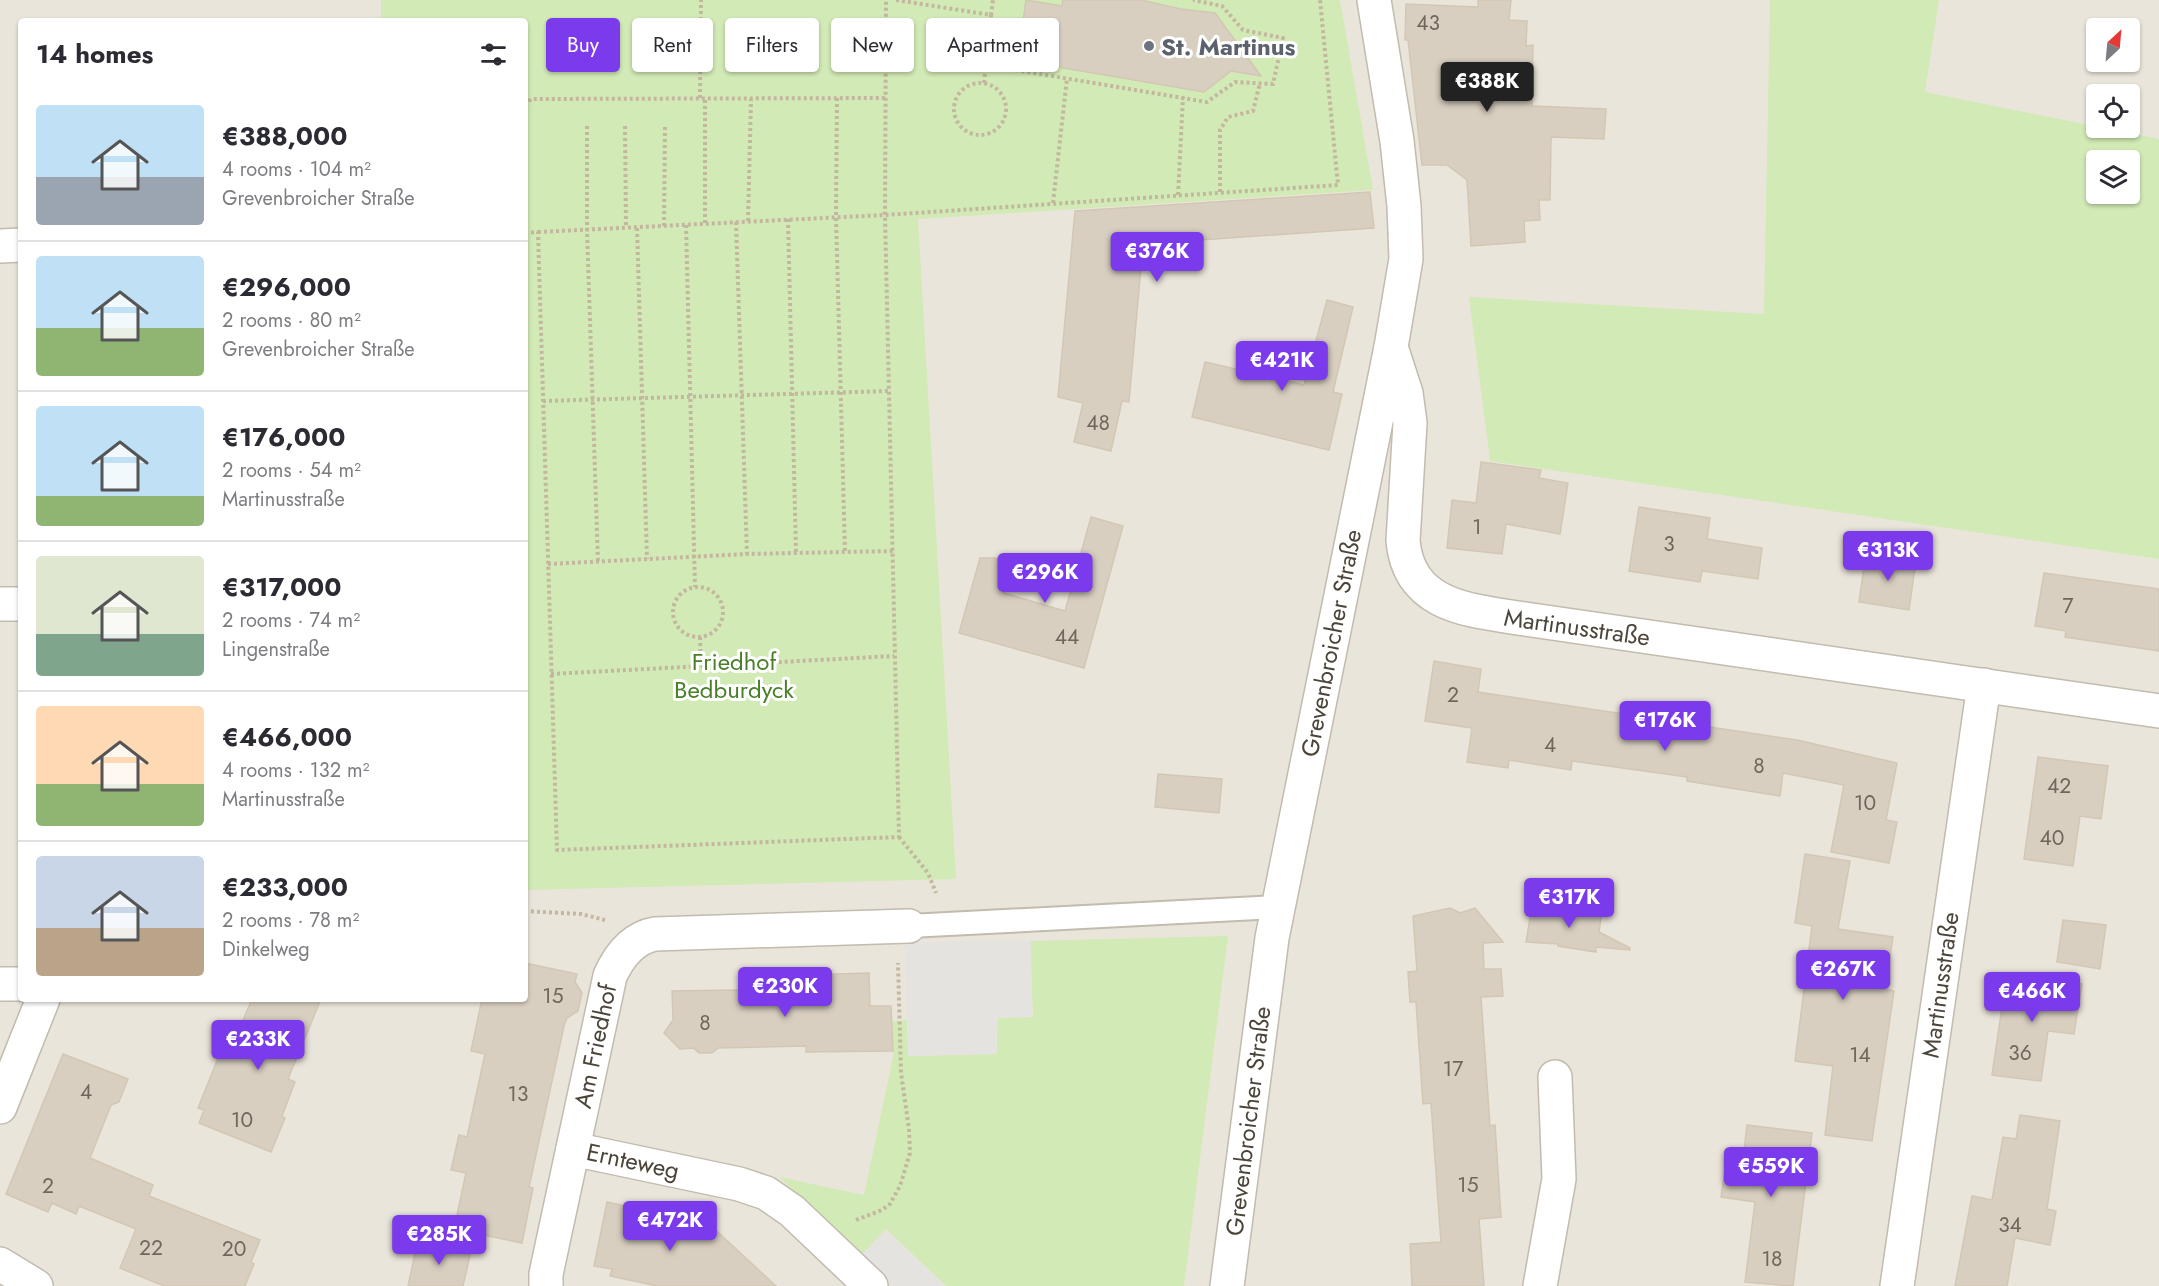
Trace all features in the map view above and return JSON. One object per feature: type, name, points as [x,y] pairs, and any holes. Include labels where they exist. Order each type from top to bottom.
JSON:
[{"type":"street","name":"Grevenbroicher Straße","points":[[1227,1286],[1258,1038],[1278,907],[1391,347],[1406,259],[1405,218],[1397,141],[1374,0]]},
{"type":"street","points":[[0,246],[18,245]]},
{"type":"street","name":"Martinusstraße","points":[[1391,347],[1406,393],[1410,423],[1402,541],[1404,555],[1408,568],[1416,581],[1430,594],[1447,603],[1500,615],[2159,711]]},
{"type":"street","points":[[0,604],[18,604]]},
{"type":"street","name":"Martinusstraße","points":[[1897,1286],[1984,685]]},
{"type":"street","points":[[632,944],[647,935],[655,934],[921,929]]},
{"type":"street","name":"Am Friedhof","points":[[546,1286],[546,1274],[610,976],[618,960],[632,944]]},
{"type":"street","points":[[0,984],[18,984]]},
{"type":"street","points":[[0,1107],[42,1002]]},
{"type":"street","points":[[1540,1286],[1558,1179],[1555,1077]]},
{"type":"street","name":"Ernteweg","points":[[573,1149],[753,1188],[766,1193],[785,1206],[871,1286]]},
{"type":"street","points":[[0,1264],[36,1286]]},
{"type":"lane","points":[[921,929],[1278,907]]},
{"type":"path","points":[[701,0],[705,224]]},
{"type":"path","points":[[826,1243],[848,1224],[882,1210],[890,1204],[900,1186],[910,1153],[901,1073],[921,929],[939,899],[928,873],[899,837],[885,215],[886,0]]},
{"type":"path","points":[[896,0],[992,15]]},
{"type":"path","points":[[992,18],[993,0]]},
{"type":"path","points":[[1030,72],[1207,102],[1235,82],[1273,84],[1283,38],[1243,30],[1222,6],[1193,0]]},
{"type":"path","points":[[528,233],[885,215],[1338,185],[1320,0]]},
{"type":"path","points":[[984,83],[985,72]]},
{"type":"path","points":[[1053,203],[1067,78]]},
{"type":"path","points":[[972,83],[984,83],[995,87],[1003,95],[1006,107],[1005,118],[998,128],[988,134],[976,135],[965,130],[957,122],[954,111],[955,99],[972,83]]},
{"type":"path","points":[[1220,192],[1220,130],[1228,117],[1252,111],[1260,84]]},
{"type":"path","points":[[1178,195],[1183,97]]},
{"type":"path","points":[[837,98],[836,217],[845,552]]},
{"type":"path","points":[[528,102],[531,99],[886,99]]},
{"type":"path","points":[[748,221],[751,99]]},
{"type":"path","points":[[587,126],[587,230],[598,562]]},
{"type":"path","points":[[625,126],[626,228]]},
{"type":"path","points":[[664,226],[665,127]]},
{"type":"path","points":[[788,219],[796,553]]},
{"type":"path","points":[[736,222],[747,554]]},
{"type":"path","points":[[686,225],[695,587]]},
{"type":"path","points":[[637,228],[647,559]]},
{"type":"path","points":[[538,232],[557,850],[899,837]]},
{"type":"path","points":[[543,401],[889,391]]},
{"type":"path","points":[[548,564],[747,554],[893,551]]},
{"type":"path","points":[[695,587],[707,588],[722,604],[723,615],[718,626],[710,634],[700,636],[689,635],[679,629],[673,619],[676,598],[685,590],[695,587]]},
{"type":"path","points":[[700,636],[701,666]]},
{"type":"path","points":[[551,674],[894,656]]},
{"type":"path","points":[[528,911],[595,916],[615,926],[632,944]]},
{"type":"shaded area","points":[[0,0],[2159,0],[2159,1286],[0,1286]]},
{"type":"shaded area","points":[[1031,941],[1032,1016],[997,1018],[997,1054],[908,1056],[905,942]]},
{"type":"shaded area","points":[[885,1230],[945,1286],[893,1286],[861,1256]]},
{"type":"green space","name":"Friedhof Bedburdyck","points":[[381,0],[1340,0],[1373,190],[918,219],[956,879],[528,890],[528,18],[381,18]]},
{"type":"green space","points":[[1770,0],[1939,0],[1925,92],[2086,124],[2086,138],[2140,138],[2140,135],[2159,139],[2159,559],[1490,461],[1469,297],[1764,314]]},
{"type":"green space","points":[[1228,936],[1184,1286],[946,1286],[886,1229],[861,1255],[779,1177],[864,1195],[893,1057],[892,1021],[907,1020],[908,1056],[995,1054],[998,1018],[1033,1017],[1030,941]]},
{"type":"building","name":"St. Martinus","points":[[1026,0],[1062,6],[1063,0],[1141,0],[1181,9],[1215,13],[1261,76],[1231,71],[1204,92],[1059,67],[1059,18],[1023,18]]},
{"type":"building","points":[[1478,0],[1511,0],[1509,20],[1527,21],[1526,46],[1533,45],[1532,106],[1606,109],[1604,139],[1551,137],[1550,200],[1539,200],[1540,220],[1524,221],[1525,242],[1471,246],[1467,180],[1447,165],[1422,165],[1408,40],[1405,40],[1406,4],[1478,7]]},
{"type":"building","points":[[1370,192],[1374,228],[1143,244],[1129,402],[1122,401],[1111,451],[1074,442],[1083,403],[1058,397],[1075,211]]},
{"type":"building","points":[[1327,300],[1353,307],[1333,392],[1342,394],[1329,450],[1192,417],[1205,362],[1304,385]]},
{"type":"building","points":[[1481,462],[1541,470],[1539,478],[1568,483],[1560,534],[1506,524],[1502,554],[1447,548],[1452,500],[1476,503]]},
{"type":"building","points":[[1639,507],[1710,518],[1707,539],[1762,548],[1758,579],[1702,571],[1700,582],[1629,571]]},
{"type":"building","points":[[1091,517],[1123,526],[1084,668],[959,633],[980,558],[994,558],[1011,563],[1004,593],[1065,611]]},
{"type":"building","points":[[1866,553],[1916,561],[1909,610],[1859,602]]},
{"type":"building","points":[[2044,573],[2159,589],[2159,651],[2065,637],[2066,631],[2035,626]]},
{"type":"building","points":[[1434,661],[1481,669],[1478,692],[1797,740],[1897,763],[1886,820],[1897,822],[1889,863],[1831,852],[1844,785],[1783,773],[1780,796],[1687,781],[1687,777],[1572,761],[1571,770],[1509,760],[1508,768],[1467,762],[1472,728],[1425,721]]},
{"type":"building","points":[[2038,757],[2108,766],[2101,819],[2080,816],[2073,866],[2024,859]]},
{"type":"building","points":[[1158,774],[1222,779],[1219,813],[1155,807]]},
{"type":"building","points":[[1805,854],[1850,861],[1838,929],[1893,937],[1885,989],[1894,991],[1872,1141],[1825,1135],[1833,1066],[1795,1061],[1812,926],[1795,923]]},
{"type":"building","points":[[1533,900],[1562,915],[1564,907],[1602,912],[1599,932],[1630,950],[1596,947],[1596,952],[1558,946],[1558,944],[1526,942]]},
{"type":"building","points":[[1450,908],[1460,913],[1475,908],[1503,942],[1483,943],[1484,969],[1501,969],[1503,996],[1481,997],[1490,1126],[1495,1125],[1501,1217],[1479,1219],[1484,1286],[1412,1286],[1410,1244],[1441,1242],[1431,1103],[1423,1104],[1416,1002],[1410,1002],[1408,972],[1417,971],[1413,916]]},
{"type":"building","points":[[2063,920],[2106,925],[2100,969],[2057,962]]},
{"type":"building","points":[[528,964],[577,974],[575,982],[582,993],[578,1011],[567,1018],[564,1026],[529,1187],[533,1188],[522,1243],[454,1229],[466,1173],[451,1170],[459,1135],[467,1137],[485,1054],[471,1051],[481,1002],[528,1002]]},
{"type":"building","points":[[869,973],[870,1006],[891,1006],[893,1051],[806,1052],[806,1046],[718,1048],[712,1053],[699,1053],[693,1048],[680,1049],[664,1033],[673,1020],[672,991],[739,990],[739,993],[804,991],[803,975]]},
{"type":"building","points":[[2007,973],[2082,984],[2074,1034],[2048,1031],[2041,1081],[1992,1075]]},
{"type":"building","points":[[251,1002],[320,1002],[288,1079],[295,1082],[282,1116],[285,1118],[271,1152],[199,1123],[204,1110],[198,1108],[227,1036],[235,1039]]},
{"type":"building","points":[[63,1054],[128,1079],[119,1102],[111,1105],[90,1158],[153,1185],[149,1196],[260,1240],[245,1286],[164,1286],[120,1268],[136,1229],[79,1206],[76,1214],[52,1203],[48,1212],[6,1194]]},
{"type":"building","points":[[2020,1115],[2060,1121],[2047,1209],[2056,1211],[2050,1245],[2015,1238],[2007,1286],[1955,1286],[1972,1196],[1992,1200],[2003,1137],[2016,1139]]},
{"type":"building","points":[[1747,1125],[1812,1133],[1793,1286],[1745,1282],[1755,1202],[1721,1197],[1728,1149],[1744,1151]]},
{"type":"building","points":[[607,1202],[709,1224],[776,1286],[657,1286],[610,1276],[612,1269],[594,1266]]},
{"type":"building","points":[[418,1240],[471,1251],[463,1286],[408,1286]]},
{"type":"place","name":"St. Martinus","points":[[1149,46]]}]
